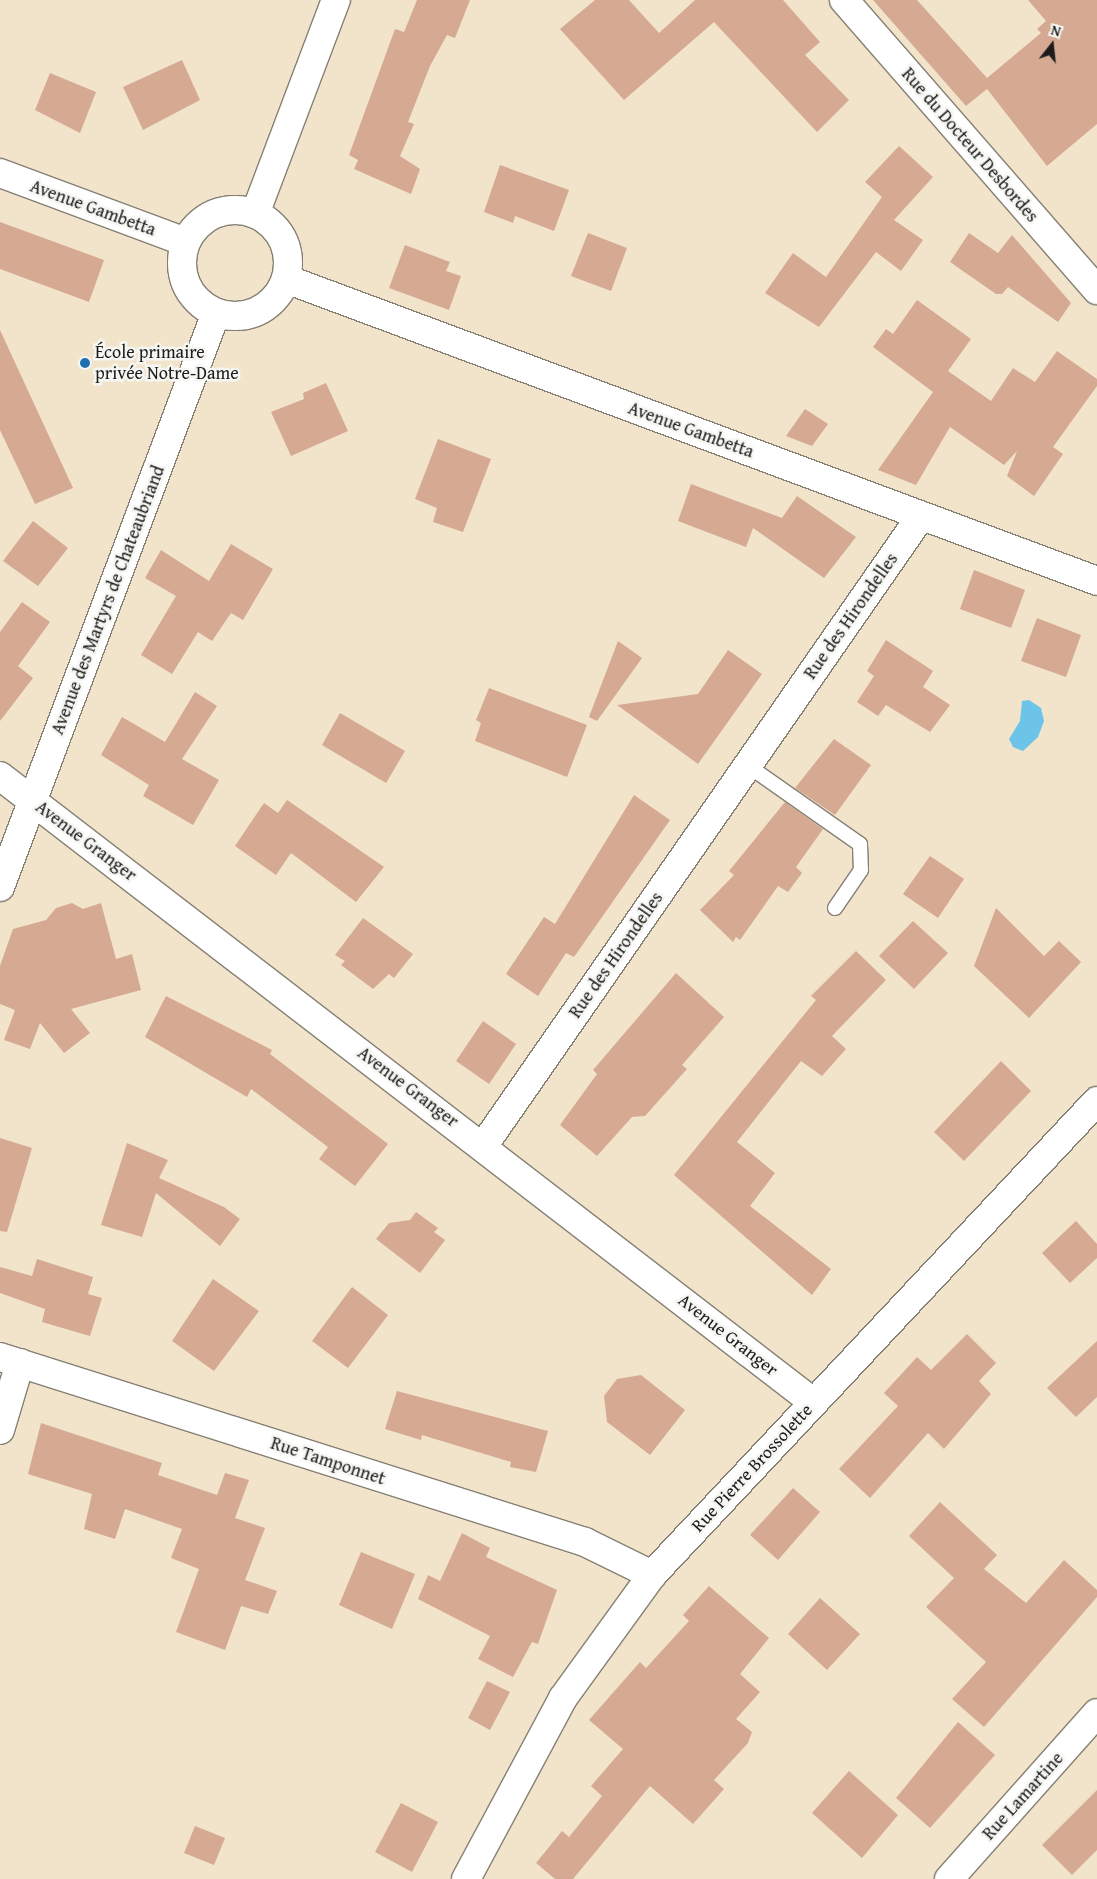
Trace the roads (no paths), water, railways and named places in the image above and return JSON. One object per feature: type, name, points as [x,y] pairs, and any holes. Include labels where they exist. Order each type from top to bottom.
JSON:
[{"type":"street","points":[[256,214],[336,0]]},
{"type":"street","name":"Rue du Docteur Desbordes","points":[[844,0],[1097,290]]},
{"type":"street","name":"Avenue Gambetta","points":[[0,173],[186,242]]},
{"type":"street","points":[[242,210],[256,214],[272,224],[284,240],[289,260],[286,280],[264,308],[240,317],[216,313],[198,302],[186,284],[182,256],[186,242],[193,230],[214,214],[242,210]]},
{"type":"street","name":"Avenue Gambetta","points":[[286,280],[1097,581]]},
{"type":"street","name":"Avenue des Martyrs de Chateaubriand","points":[[0,887],[216,313]]},
{"type":"street","name":"Rue des Hirondelles","points":[[484,1145],[921,516]]},
{"type":"street","name":"Avenue Granger","points":[[0,776],[484,1145],[813,1402]]},
{"type":"street","name":"Rue Pierre Brossolette","points":[[466,1879],[563,1698],[652,1574],[1097,1101]]},
{"type":"street","points":[[0,1430],[10,1360]]},
{"type":"street","name":"Rue Tamponnet","points":[[10,1360],[585,1542],[652,1574]]},
{"type":"street","name":"Rue Lamartine","points":[[949,1879],[1097,1713]]},
{"type":"lane","points":[[748,765],[860,844],[862,870],[835,908]]},
{"type":"water","points":[[1029,700],[1041,708],[1044,721],[1038,737],[1023,751],[1013,747],[1009,739],[1020,721],[1022,701]]},
{"type":"place","name":"École primaire privée Notre-Dame","points":[[85,363]]}]
